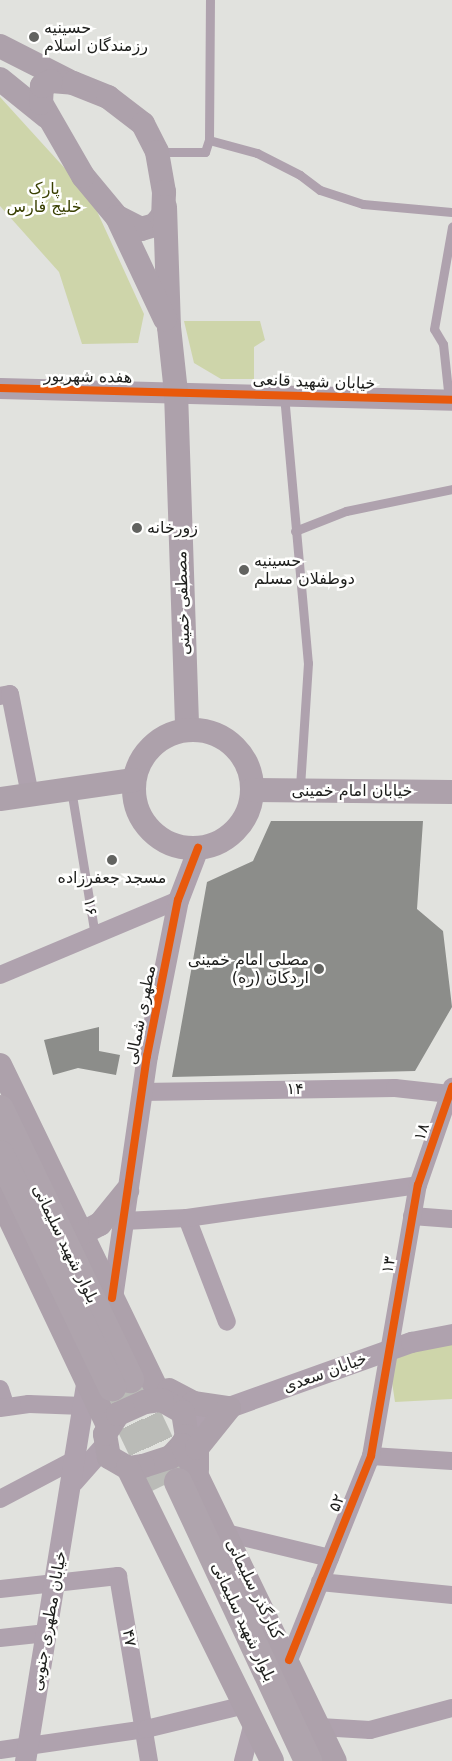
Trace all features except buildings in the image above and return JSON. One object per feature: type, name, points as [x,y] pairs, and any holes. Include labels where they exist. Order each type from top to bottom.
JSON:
[{"type":"main road","name":"مصطفی خمینی","points":[[0,46],[128,109],[148,131],[157,152],[165,207],[169,327],[176,392],[187,730]]},
{"type":"main road","points":[[0,79],[46,118]]},
{"type":"main road","points":[[73,82],[50,80],[42,86],[40,97],[46,118],[83,176],[117,217],[148,229],[160,221],[165,207]]},
{"type":"main road","name":"مصطفی خمینی","points":[[117,217],[169,327]]},
{"type":"main road","points":[[187,730],[207,731],[226,739],[240,753],[249,770],[252,790],[241,822],[230,835],[198,848],[180,846],[150,829],[139,815],[134,780],[140,761],[152,746],[168,735],[187,730]]},
{"type":"main road","points":[[0,800],[134,780]]},
{"type":"main road","name":"خیابان امام خمینی","points":[[252,790],[452,792]]},
{"type":"main road","points":[[0,1065],[112,1298],[120,1381],[106,1436],[109,1457],[128,1468],[272,1761]]},
{"type":"main road","name":"بلوار شهید سلیمانی","points":[[0,1110],[120,1381]]},
{"type":"main road","name":"بلوار شهید سلیمانی","points":[[0,1154],[120,1381]]},
{"type":"main road","points":[[82,1234],[100,1224],[127,1191]]},
{"type":"main road","points":[[0,1198],[120,1381],[183,1412],[187,1422],[182,1446],[156,1464],[128,1468]]},
{"type":"main road","points":[[120,1381],[193,1403],[229,1408]]},
{"type":"main road","points":[[106,1436],[132,1407],[162,1400]]},
{"type":"main road","points":[[178,1482],[197,1448],[229,1408]]},
{"type":"main road","name":"کنارگذر سلیمانی","points":[[182,1446],[178,1482],[226,1533],[289,1660],[335,1761]]},
{"type":"main road","name":"بلوار شهید سلیمانی","points":[[178,1482],[290,1761]]},
{"type":"main road","name":"بلوار شهید سلیمانی","points":[[178,1482],[308,1761]]},
{"type":"street","name":"هفده شهریور","points":[[0,388],[176,392]]},
{"type":"street","name":"خیابان شهید قانعی","points":[[176,392],[450,400]]},
{"type":"street","points":[[0,696],[10,694],[30,795]]},
{"type":"street","name":"مطهری شمالی","points":[[112,1298],[141,1092],[178,900],[198,848]]},
{"type":"street","name":"۱۶","points":[[95,935],[178,900]]},
{"type":"street","points":[[0,975],[95,935]]},
{"type":"street","name":"۱۴","points":[[141,1092],[395,1088],[451,1090]]},
{"type":"street","name":"۱۸","points":[[418,1185],[451,1090]]},
{"type":"street","points":[[123,1221],[187,1218],[418,1185]]},
{"type":"street","name":"۱۳","points":[[387,1350],[418,1185]]},
{"type":"street","points":[[412,1216],[452,1219]]},
{"type":"street","points":[[187,1218],[227,1322]]},
{"type":"street","name":"خیابان سعدی","points":[[187,1422],[387,1350],[452,1334]]},
{"type":"street","name":"۵۲","points":[[289,1660],[371,1456],[387,1350]]},
{"type":"street","name":"خیابان مطهری جنوبی","points":[[26,1754],[84,1406],[120,1381]]},
{"type":"street","points":[[0,1388],[3,1407],[84,1406]]},
{"type":"street","points":[[73,1481],[106,1436]]},
{"type":"street","points":[[371,1456],[452,1461]]},
{"type":"street","points":[[0,1499],[76,1459]]},
{"type":"street","points":[[226,1533],[330,1558]]},
{"type":"street","name":"۴۷","points":[[55,1582],[118,1576],[146,1730],[149,1761]]},
{"type":"street","points":[[0,1589],[55,1582]]},
{"type":"street","points":[[320,1582],[452,1595]]},
{"type":"street","points":[[0,1638],[47,1633]]},
{"type":"street","points":[[320,1727],[370,1730],[452,1708]]},
{"type":"street","points":[[0,1750],[26,1754],[146,1730],[249,1714],[243,1761]]},
{"type":"lane","points":[[157,152],[205,152],[209,140],[210,0]]},
{"type":"lane","points":[[209,140],[257,153],[300,175],[320,190],[363,204],[452,212]]},
{"type":"lane","points":[[450,400],[443,344],[434,329],[452,227]]},
{"type":"lane","points":[[284,395],[308,663],[300,791]]},
{"type":"lane","points":[[295,532],[346,510],[452,489]]},
{"type":"lane","name":"۱۶","points":[[71,788],[95,935]]},
{"type":"green space","name":"پارک خلیج فارس","points":[[0,97],[90,196],[144,314],[138,343],[82,344],[59,272],[0,206]]},
{"type":"green space","points":[[184,321],[260,321],[265,340],[254,347],[254,379],[221,379],[194,363]]},
{"type":"green space","points":[[452,1344],[452,1399],[395,1402],[388,1356]]},
{"type":"tunnel","points":[[130,1379],[178,1481]]},
{"type":"tunnel","points":[[112,1387],[160,1487]]},
{"type":"cycle path","points":[[0,388],[452,400]]},
{"type":"cycle path","points":[[112,1298],[147,1056],[178,900],[198,848]]},
{"type":"cycle path","points":[[289,1660],[371,1456],[418,1185],[452,1087]]},
{"type":"place","name":"حسینیه رزمندگان اسلام","points":[[34,37]]},
{"type":"place","name":"زورخانه","points":[[137,528]]},
{"type":"place","name":"حسینیه دوطفلان مسلم","points":[[244,570]]},
{"type":"place","name":"مسجد جعفرزاده","points":[[112,860]]},
{"type":"place","name":"مصلی امام خمینی (ره) اردکان","points":[[319,969]]}]
